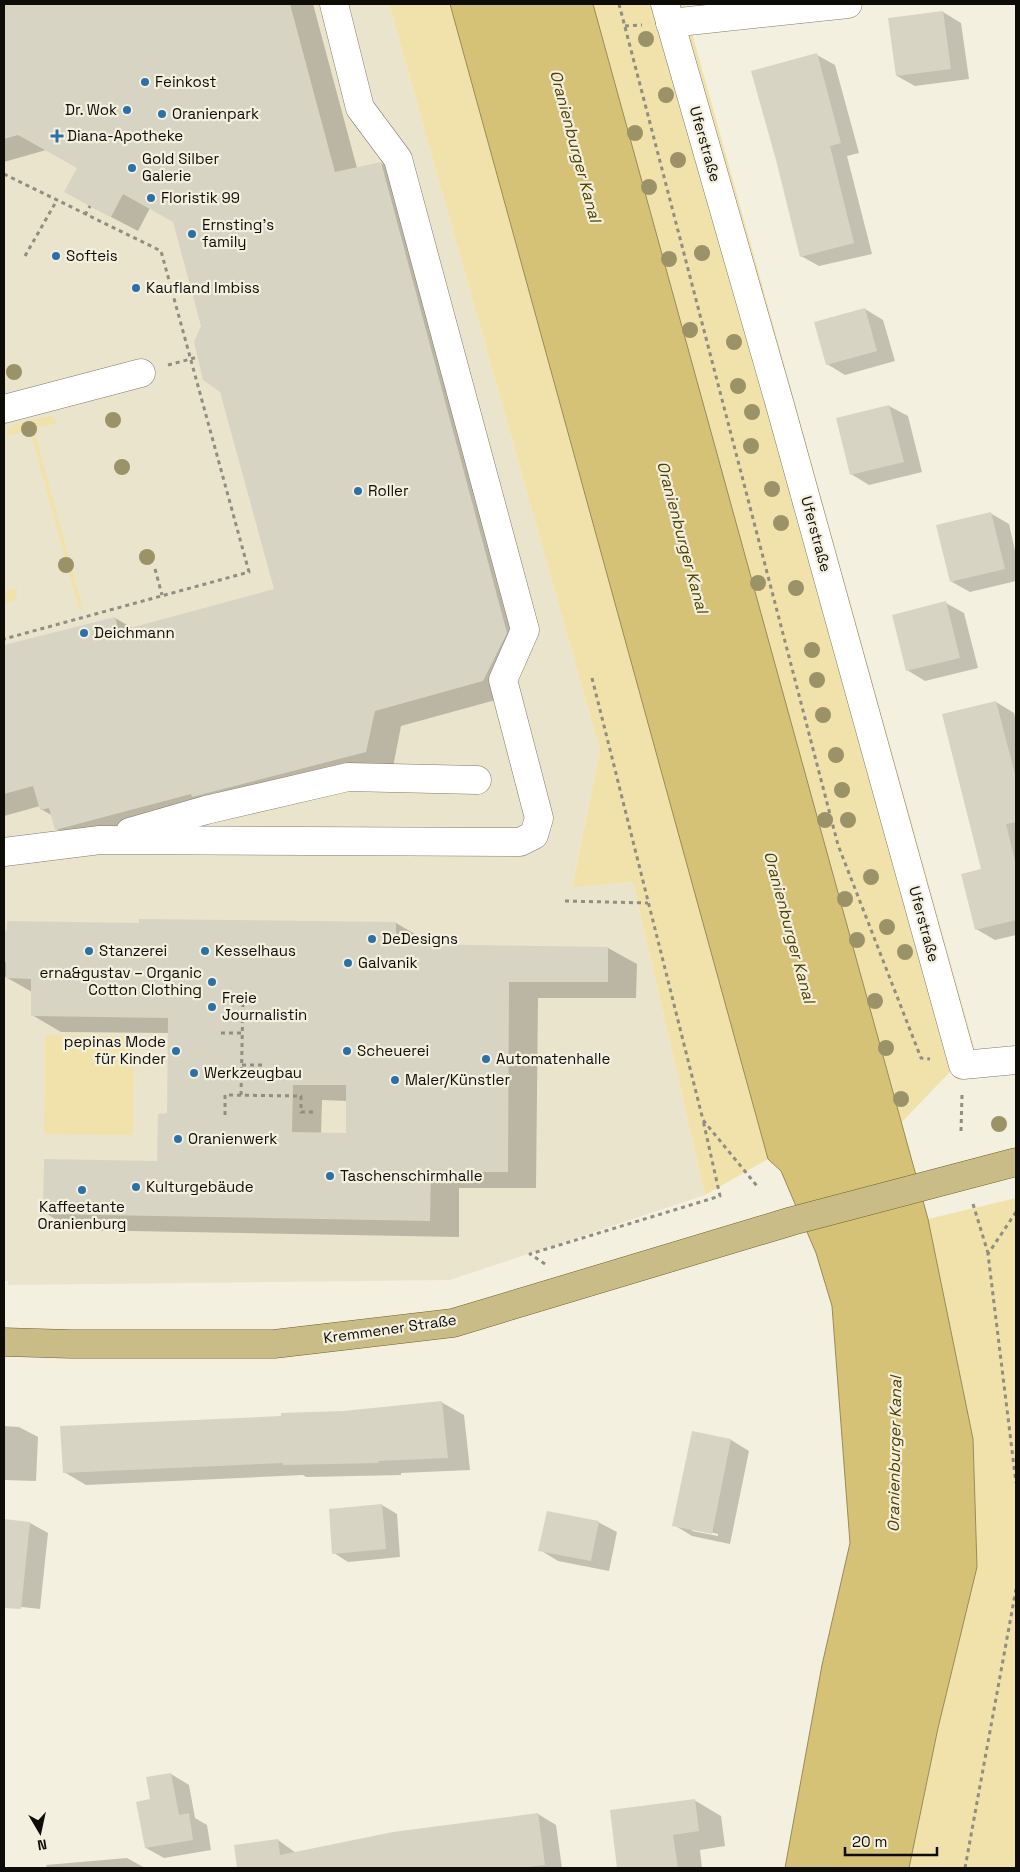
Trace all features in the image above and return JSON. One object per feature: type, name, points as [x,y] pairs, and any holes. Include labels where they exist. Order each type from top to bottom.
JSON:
[{"type":"main road","name":"Kremmener Straße","points":[[4,1342],[71,1344],[274,1344],[453,1323],[792,1221],[1016,1162]]},
{"type":"street","points":[[4,852],[100,840],[520,842],[534,835],[539,818],[503,680],[525,630],[398,159],[360,108],[334,4]]},
{"type":"street","points":[[667,13],[848,4]]},
{"type":"street","name":"Uferstraße","points":[[667,13],[780,405],[963,1065]]},
{"type":"street","points":[[4,409],[141,372]]},
{"type":"street","points":[[100,840],[206,810],[348,777],[477,780]]},
{"type":"street","points":[[963,1065],[1016,1060]]},
{"type":"path","points":[[619,4],[838,845],[921,1058],[963,1065],[961,1131]]},
{"type":"path","points":[[4,174],[161,251],[249,572],[4,639],[4,634]]},
{"type":"path","points":[[25,256],[57,200]]},
{"type":"path","points":[[85,215],[90,206]]},
{"type":"path","points":[[155,569],[162,595]]},
{"type":"path","points":[[545,1264],[530,1254],[720,1196],[703,1120],[592,678]]},
{"type":"path","points":[[565,901],[648,903]]},
{"type":"path","points":[[242,1095],[243,998]]},
{"type":"path","points":[[222,1033],[242,1033]]},
{"type":"path","points":[[242,1065],[263,1065]]},
{"type":"path","points":[[225,1115],[225,1095],[301,1096],[301,1112],[315,1112]]},
{"type":"path","points":[[703,1120],[757,1186]]},
{"type":"path","points":[[971,1198],[988,1254],[1016,1483]]},
{"type":"path","points":[[988,1254],[1016,1212]]},
{"type":"path","points":[[965,1868],[1016,1589]]},
{"type":"shaded area","name":"Oranienpark","points":[[4,4],[389,4],[600,751],[572,886],[633,882],[705,1195],[450,1280],[8,1285],[8,1281],[4,1281]]},
{"type":"shaded area","points":[[389,4],[450,4],[768,1159],[705,1195],[633,882],[572,887],[600,751]]},
{"type":"shaded area","points":[[593,4],[684,4],[974,1047],[901,1123]]},
{"type":"shaded area","points":[[50,416],[57,423],[34,429],[83,609],[79,610],[30,430],[7,436],[7,432],[14,424]]},
{"type":"shaded area","points":[[17,588],[17,595],[13,601],[4,603],[4,592]]},
{"type":"shaded area","points":[[45,1035],[134,1036],[133,1135],[44,1134]]},
{"type":"shaded area","points":[[1016,1198],[1016,1868],[909,1868],[938,1728],[973,1439],[928,1219]]},
{"type":"water","name":"Oranienburger Kanal","points":[[450,4],[593,4],[928,1219],[973,1439],[977,1567],[938,1728],[909,1868],[785,1868],[822,1665],[850,1543],[832,1306],[816,1253],[781,1171],[768,1159]]},
{"type":"building","points":[[4,4],[290,4],[335,172],[381,162],[507,633],[483,681],[375,711],[366,752],[192,797],[191,794],[55,830],[49,808],[40,810],[33,786],[4,794],[4,645],[115,617],[119,631],[274,589],[220,392],[203,380],[194,342],[201,326],[173,222],[123,194],[111,217],[64,192],[77,168],[18,135],[4,139]]},
{"type":"building","points":[[943,11],[951,69],[896,76],[888,18]]},
{"type":"building","points":[[817,53],[841,143],[830,146],[854,243],[800,257],[776,160],[751,71]]},
{"type":"building","points":[[865,308],[877,351],[826,365],[814,322]]},
{"type":"building","points":[[889,405],[904,462],[850,475],[836,418]]},
{"type":"building","points":[[991,512],[1005,569],[950,582],[936,525]]},
{"type":"building","points":[[946,601],[960,658],[906,671],[892,615]]},
{"type":"building","points":[[996,701],[1016,778],[1016,822],[1006,824],[1016,865],[1016,920],[975,930],[961,874],[981,869],[942,714]]},
{"type":"building","points":[[139,919],[396,922],[396,944],[608,947],[608,982],[509,982],[508,1172],[431,1172],[430,1221],[43,1214],[44,1159],[157,1161],[158,1114],[167,1113],[168,1018],[31,1016],[31,979],[6,978],[4,931],[7,931],[7,921],[139,923]],"holes":[[[293,1085],[346,1085],[346,1133],[292,1132]]]},
{"type":"building","points":[[442,1401],[448,1458],[378,1461],[379,1463],[283,1465],[283,1463],[63,1473],[60,1426],[281,1416],[281,1413],[343,1411]]},
{"type":"building","points":[[692,1431],[731,1439],[712,1534],[672,1526]]},
{"type":"building","points":[[382,1504],[386,1549],[332,1554],[329,1509]]},
{"type":"building","points":[[547,1511],[599,1521],[591,1561],[538,1551]]},
{"type":"building","points":[[4,1519],[30,1522],[21,1609],[4,1608]]},
{"type":"building","points":[[171,1773],[179,1815],[189,1813],[193,1840],[145,1848],[136,1802],[150,1799],[146,1777]]},
{"type":"building","points":[[695,1799],[699,1831],[673,1835],[678,1868],[617,1868],[610,1810]]},
{"type":"building","points":[[538,1813],[545,1865],[520,1868],[237,1868],[234,1845],[278,1839],[280,1855],[393,1832]]},
{"type":"place","name":"Feinkost","points":[[145,82]]},
{"type":"place","name":"Dr. Wok","points":[[127,110]]},
{"type":"place","name":"Oranienpark","points":[[162,114]]},
{"type":"place","name":"Diana-Apotheke","points":[[57,136]]},
{"type":"place","name":"Gold Silber Galerie","points":[[132,168]]},
{"type":"place","name":"Floristik 99","points":[[151,198]]},
{"type":"place","name":"Ernsting's family","points":[[192,234]]},
{"type":"place","name":"Softeis","points":[[56,256]]},
{"type":"place","name":"Kaufland Imbiss","points":[[136,288]]},
{"type":"place","name":"Roller","points":[[358,491]]},
{"type":"place","name":"Deichmann","points":[[84,633]]},
{"type":"place","name":"DeDesigns","points":[[372,939]]},
{"type":"place","name":"Stanzerei","points":[[89,951]]},
{"type":"place","name":"Kesselhaus","points":[[205,951]]},
{"type":"place","name":"Galvanik","points":[[348,963]]},
{"type":"place","name":"erna&gustav – Organic Cotton Clothing","points":[[212,982]]},
{"type":"place","name":"Freie Journalistin","points":[[212,1007]]},
{"type":"place","name":"pepinas Mode für Kinder","points":[[176,1051]]},
{"type":"place","name":"Scheuerei","points":[[347,1051]]},
{"type":"place","name":"Automatenhalle","points":[[486,1059]]},
{"type":"place","name":"Werkzeugbau","points":[[194,1073]]},
{"type":"place","name":"Maler/Künstler","points":[[395,1080]]},
{"type":"place","name":"Oranienwerk","points":[[178,1139]]},
{"type":"place","name":"Taschenschirmhalle","points":[[330,1176]]},
{"type":"place","name":"Kulturgebäude","points":[[136,1187]]},
{"type":"place","name":"Kaffeetante Oranienburg","points":[[82,1190]]}]
